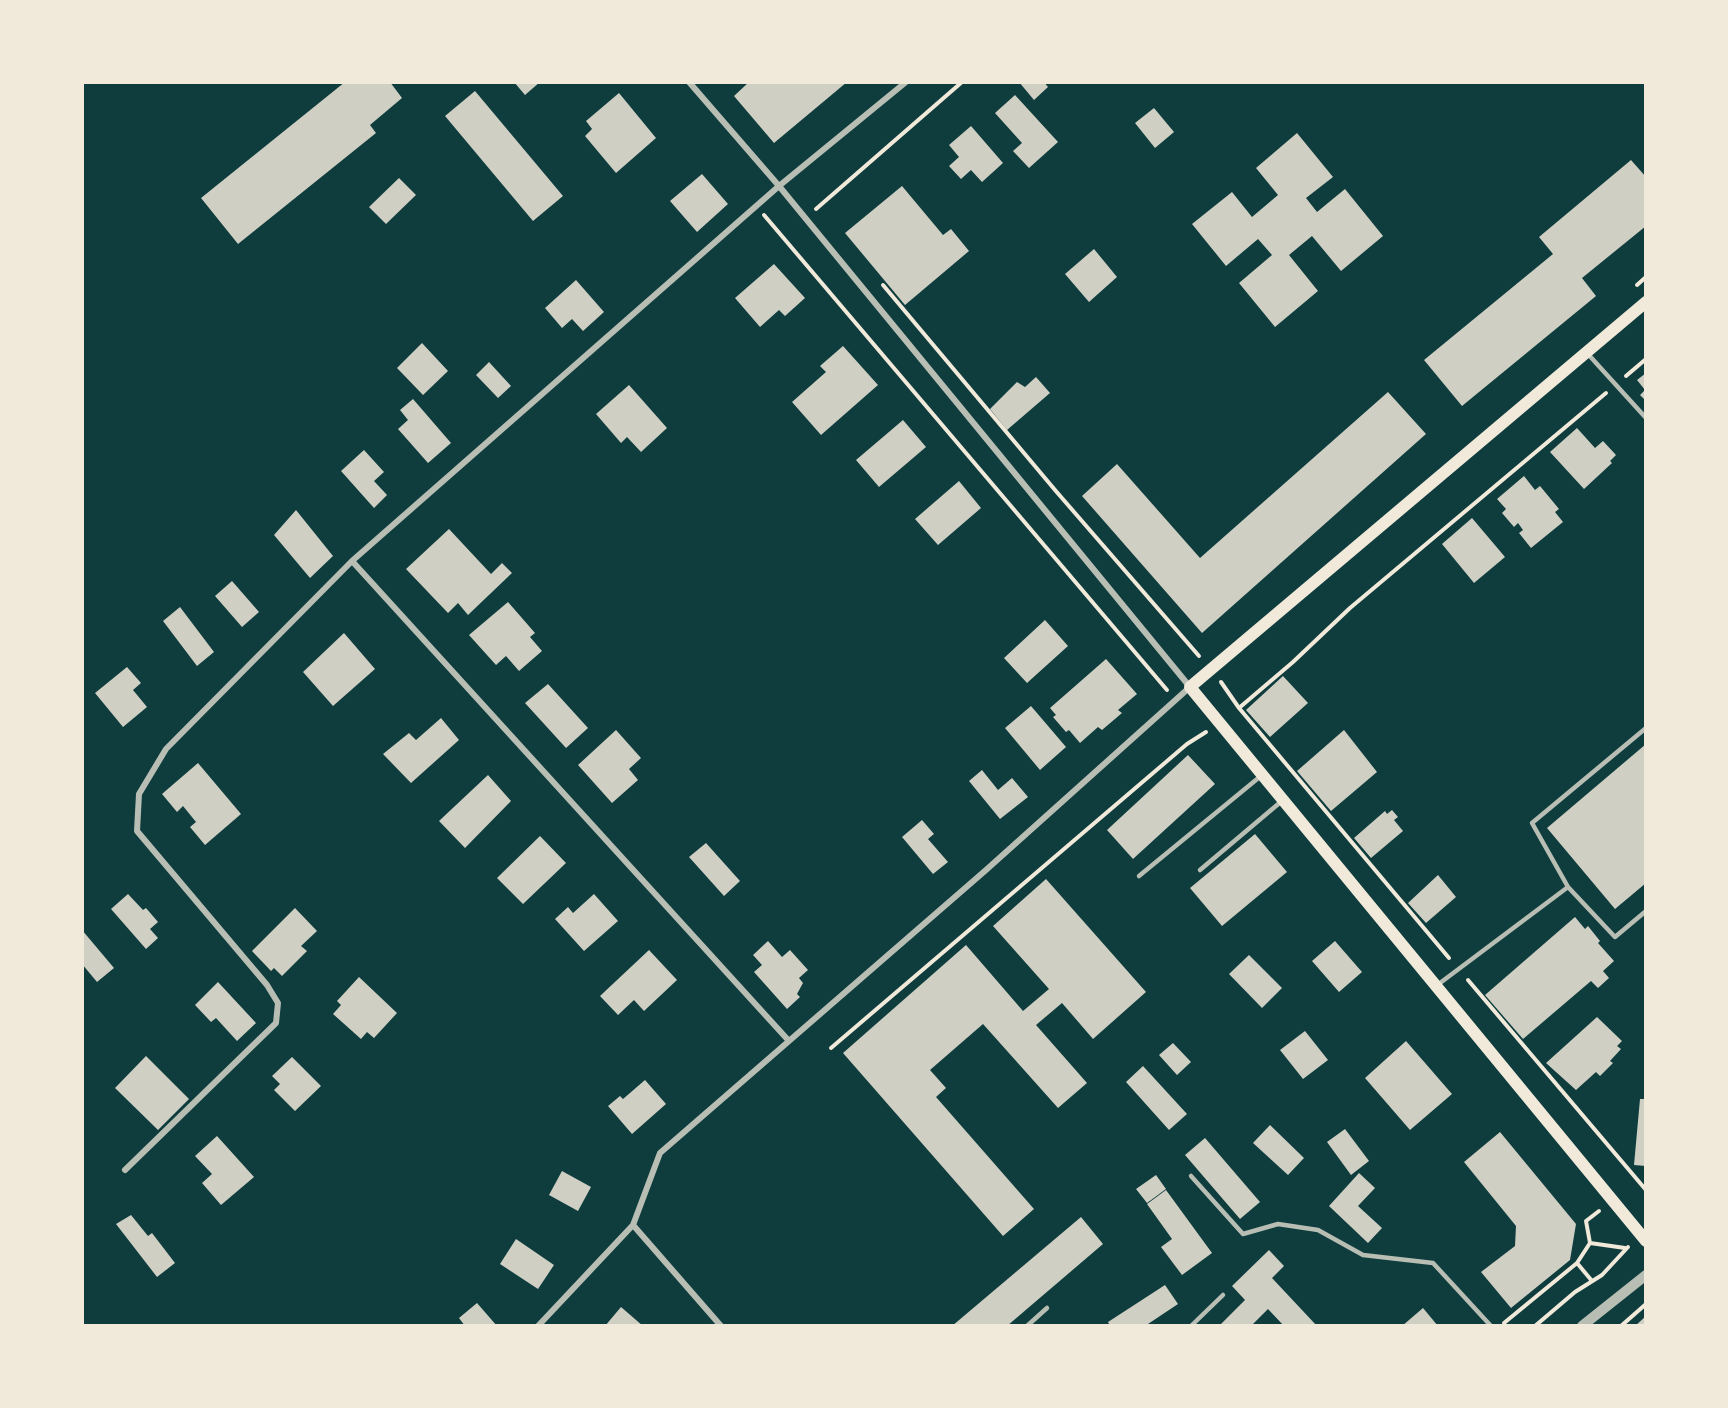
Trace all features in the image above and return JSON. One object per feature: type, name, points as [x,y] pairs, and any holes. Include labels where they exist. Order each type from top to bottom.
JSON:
[{"type":"main road","points":[[1643,1237],[1190,687],[1646,302]]},
{"type":"street","points":[[538,1326],[633,1225],[660,1153],[986,870],[1190,687],[779,186],[688,82]]},
{"type":"street","points":[[125,1170],[276,1023],[278,1003],[267,985],[137,831],[139,794],[166,749],[352,561],[779,186],[906,82]]},
{"type":"street","points":[[352,561],[789,1041]]},
{"type":"street","points":[[633,1225],[721,1326]]},
{"type":"street","points":[[1582,1326],[1646,1275]]},
{"type":"lane","points":[[1586,353],[1646,418]]},
{"type":"lane","points":[[1646,728],[1532,823],[1568,887],[1615,937],[1646,911]]},
{"type":"lane","points":[[1139,876],[1262,775]]},
{"type":"lane","points":[[1200,870],[1283,800]]},
{"type":"lane","points":[[1436,986],[1568,887]]},
{"type":"lane","points":[[1191,1176],[1243,1234],[1278,1224],[1318,1230],[1363,1255],[1433,1263],[1491,1326]]},
{"type":"lane","points":[[1191,1326],[1223,1295]]},
{"type":"lane","points":[[1027,1326],[1047,1308]]},
{"type":"path","points":[[823,216],[815,208],[962,82]]},
{"type":"path","points":[[882,284],[1055,490],[1212,669],[1239,708],[1646,1190]]},
{"type":"path","points":[[831,1047],[1187,744],[1239,708],[1293,662],[1350,608],[1646,359]]},
{"type":"path","points":[[1501,1326],[1577,1263],[1590,1243],[1586,1221],[1599,1210]]},
{"type":"path","points":[[1535,1326],[1575,1292],[1602,1275],[1626,1248],[1643,1237]]},
{"type":"path","points":[[1590,1243],[1626,1248]]},
{"type":"path","points":[[1577,1263],[1592,1281]]},
{"type":"path","points":[[1621,1326],[1646,1304]]},
{"type":"building","points":[[345,82],[390,82],[402,98],[370,125],[376,133],[238,244],[201,198]]},
{"type":"building","points":[[514,82],[540,82],[525,95]]},
{"type":"building","points":[[749,82],[847,82],[774,143],[734,96]]},
{"type":"building","points":[[1019,82],[1044,82],[1048,87],[1034,100]]},
{"type":"building","points":[[475,91],[563,196],[533,221],[445,116]]},
{"type":"building","points":[[619,93],[656,138],[616,173],[585,136],[592,129],[586,121]]},
{"type":"building","points":[[1015,95],[1058,142],[1029,168],[1013,151],[1022,143],[995,113]]},
{"type":"building","points":[[1154,108],[1174,132],[1155,148],[1135,123]]},
{"type":"building","points":[[971,126],[1003,163],[982,182],[971,170],[961,179],[949,166],[959,157],[949,145]]},
{"type":"building","points":[[1297,133],[1333,177],[1306,198],[1317,212],[1345,189],[1383,236],[1341,271],[1312,236],[1289,255],[1318,291],[1275,327],[1239,283],[1272,255],[1258,239],[1226,266],[1192,224],[1232,192],[1252,217],[1278,195],[1256,168]]},
{"type":"building","points":[[1631,160],[1646,177],[1646,226],[1582,278],[1596,296],[1462,406],[1424,360],[1553,254],[1539,237]]},
{"type":"building","points":[[702,174],[728,204],[697,232],[670,201]]},
{"type":"building","points":[[399,178],[416,195],[386,224],[369,207]]},
{"type":"building","points":[[902,186],[943,235],[951,229],[969,251],[905,305],[845,233]]},
{"type":"building","points":[[1094,249],[1117,277],[1089,302],[1065,274]]},
{"type":"building","points":[[774,264],[805,298],[785,316],[779,310],[760,327],[735,298]]},
{"type":"building","points":[[576,280],[604,312],[583,331],[572,319],[562,328],[545,308]]},
{"type":"building","points":[[422,343],[448,371],[423,395],[397,368]]},
{"type":"building","points":[[843,346],[878,385],[821,435],[792,402],[826,372],[820,366]]},
{"type":"building","points":[[489,362],[511,386],[498,398],[476,375]]},
{"type":"building","points":[[1646,373],[1646,401],[1640,395],[1645,390],[1637,380]]},
{"type":"building","points":[[1036,377],[1050,393],[1007,430],[990,409],[1017,382],[1025,387]]},
{"type":"building","points":[[629,385],[667,428],[641,452],[627,437],[621,443],[596,414]]},
{"type":"building","points":[[1388,392],[1426,434],[1202,633],[1082,496],[1117,464],[1200,558]]},
{"type":"building","points":[[413,399],[451,443],[428,463],[398,429],[408,420],[400,410]]},
{"type":"building","points":[[903,420],[926,447],[879,487],[856,460]]},
{"type":"building","points":[[1577,428],[1595,448],[1603,441],[1616,455],[1610,461],[1612,463],[1584,489],[1550,452]]},
{"type":"building","points":[[364,450],[384,472],[374,481],[387,495],[374,508],[341,471]]},
{"type":"building","points":[[1524,476],[1535,490],[1540,486],[1559,509],[1555,512],[1563,522],[1531,548],[1519,533],[1523,530],[1518,523],[1514,527],[1502,513],[1506,509],[1497,499]]},
{"type":"building","points":[[959,481],[981,508],[938,545],[915,519]]},
{"type":"building","points":[[296,510],[333,556],[310,578],[274,535]]},
{"type":"building","points":[[1472,518],[1505,557],[1474,583],[1442,544]]},
{"type":"building","points":[[449,529],[491,574],[502,563],[512,573],[468,615],[458,603],[448,613],[406,569]]},
{"type":"building","points":[[232,581],[259,612],[242,627],[215,596]]},
{"type":"building","points":[[508,602],[535,633],[530,637],[542,651],[519,671],[506,656],[496,665],[469,635]]},
{"type":"building","points":[[180,607],[214,652],[197,666],[163,621]]},
{"type":"building","points":[[1045,620],[1068,646],[1027,683],[1004,658]]},
{"type":"building","points":[[344,633],[375,669],[333,706],[303,672]]},
{"type":"building","points":[[1106,659],[1137,694],[1118,710],[1122,713],[1102,730],[1098,727],[1080,743],[1053,717],[1056,715],[1050,708]]},
{"type":"building","points":[[127,667],[141,683],[133,690],[147,707],[123,727],[95,693]]},
{"type":"building","points":[[1283,676],[1308,703],[1270,737],[1246,710]]},
{"type":"building","points":[[548,684],[588,728],[566,748],[525,703]]},
{"type":"building","points":[[1031,706],[1066,747],[1040,770],[1005,728]]},
{"type":"building","points":[[441,718],[459,740],[411,783],[383,754],[409,733],[416,740]]},
{"type":"building","points":[[616,730],[641,758],[629,769],[638,780],[612,803],[578,765]]},
{"type":"building","points":[[1344,730],[1377,772],[1331,811],[1297,771]]},
{"type":"building","points":[[1646,744],[1646,883],[1615,909],[1547,828]]},
{"type":"building","points":[[1188,755],[1215,784],[1133,859],[1107,830]]},
{"type":"building","points":[[198,763],[241,814],[205,845],[190,827],[196,822],[183,806],[177,812],[162,794]]},
{"type":"building","points":[[982,770],[998,790],[1012,778],[1028,797],[1000,819],[969,781]]},
{"type":"building","points":[[488,775],[511,801],[465,848],[439,821]]},
{"type":"building","points":[[1392,810],[1398,817],[1394,820],[1403,831],[1371,858],[1354,838],[1385,811],[1387,814]]},
{"type":"building","points":[[922,820],[934,834],[928,839],[948,862],[933,874],[902,837]]},
{"type":"building","points":[[1255,834],[1287,872],[1222,926],[1190,888]]},
{"type":"building","points":[[540,836],[566,863],[523,904],[497,878]]},
{"type":"building","points":[[706,843],[740,881],[724,896],[689,857]]},
{"type":"building","points":[[1438,875],[1456,897],[1426,923],[1408,903]]},
{"type":"building","points":[[1046,879],[1146,992],[1093,1039],[1062,1003],[1036,1025],[1087,1083],[1058,1108],[983,1024],[930,1070],[946,1088],[936,1097],[1034,1209],[1003,1236],[843,1053],[966,945],[1023,1011],[1049,989],[993,926]]},
{"type":"building","points":[[128,894],[143,910],[146,908],[158,922],[150,929],[158,938],[146,949],[111,909]]},
{"type":"building","points":[[594,894],[618,921],[584,951],[555,919],[568,907],[573,913]]},
{"type":"building","points":[[295,908],[317,931],[301,946],[307,951],[282,976],[274,968],[271,971],[252,951]]},
{"type":"building","points":[[1575,917],[1585,929],[1588,926],[1600,941],[1598,943],[1614,961],[1603,971],[1609,978],[1598,988],[1591,981],[1523,1039],[1485,995]]},
{"type":"building","points":[[82,930],[114,968],[97,982],[82,964]]},
{"type":"building","points":[[768,941],[782,957],[790,950],[808,970],[799,978],[803,983],[797,994],[800,997],[787,1009],[754,972],[762,965],[753,955]]},
{"type":"building","points":[[1335,941],[1362,972],[1339,992],[1312,961]]},
{"type":"building","points":[[649,950],[677,980],[644,1011],[634,1000],[618,1015],[600,996]]},
{"type":"building","points":[[1249,955],[1282,988],[1262,1008],[1229,974]]},
{"type":"building","points":[[359,977],[397,1013],[374,1038],[367,1032],[361,1039],[333,1014],[341,1005],[337,1001]]},
{"type":"building","points":[[218,982],[256,1023],[237,1041],[216,1018],[211,1022],[195,1005]]},
{"type":"building","points":[[1597,1017],[1622,1041],[1617,1046],[1621,1049],[1610,1061],[1613,1063],[1600,1076],[1596,1072],[1576,1090],[1546,1063]]},
{"type":"building","points":[[1305,1031],[1328,1060],[1303,1079],[1280,1050]]},
{"type":"building","points":[[1406,1041],[1452,1094],[1410,1130],[1365,1078]]},
{"type":"building","points":[[1173,1043],[1191,1062],[1177,1075],[1159,1055]]},
{"type":"building","points":[[146,1056],[189,1099],[158,1130],[115,1088]]},
{"type":"building","points":[[292,1057],[321,1086],[295,1111],[274,1090],[280,1084],[272,1076]]},
{"type":"building","points":[[1143,1066],[1187,1114],[1169,1130],[1126,1082]]},
{"type":"building","points":[[645,1080],[666,1104],[632,1134],[608,1106],[620,1096],[623,1099]]},
{"type":"building","points":[[1640,1099],[1646,1099],[1646,1166],[1634,1165]]},
{"type":"building","points":[[1270,1125],[1304,1158],[1288,1175],[1253,1143]]},
{"type":"building","points":[[1345,1129],[1369,1161],[1351,1175],[1327,1142]]},
{"type":"building","points":[[1500,1132],[1576,1224],[1570,1260],[1511,1308],[1481,1272],[1515,1246],[1516,1226],[1464,1162]]},
{"type":"building","points":[[217,1136],[254,1177],[221,1205],[202,1183],[212,1174],[195,1156]]},
{"type":"building","points":[[1205,1138],[1260,1202],[1240,1219],[1185,1155]]},
{"type":"building","points":[[562,1171],[591,1187],[578,1211],[549,1195]]},
{"type":"building","points":[[1359,1173],[1375,1188],[1358,1206],[1382,1228],[1368,1243],[1329,1206]]},
{"type":"building","points":[[1156,1175],[1166,1189],[1147,1203],[1136,1189]]},
{"type":"building","points":[[1166,1190],[1212,1253],[1182,1275],[1161,1247],[1172,1239],[1147,1204]]},
{"type":"building","points":[[131,1215],[148,1236],[152,1233],[175,1263],[157,1277],[116,1224]]},
{"type":"building","points":[[1081,1217],[1103,1244],[1007,1326],[952,1326]]},
{"type":"building","points":[[516,1239],[554,1265],[538,1289],[500,1264]]},
{"type":"building","points":[[1269,1250],[1284,1266],[1272,1278],[1317,1326],[1284,1326],[1268,1309],[1251,1326],[1219,1326],[1245,1300],[1232,1286]]},
{"type":"building","points":[[1165,1285],[1178,1304],[1145,1326],[1110,1326],[1108,1322]]},
{"type":"building","points":[[477,1303],[497,1326],[465,1326],[459,1318]]},
{"type":"building","points":[[621,1307],[643,1326],[605,1326]]},
{"type":"building","points":[[1423,1308],[1438,1326],[1402,1326]]},
{"type":"building","points":[[1646,1316],[1646,1326],[1635,1326]]}]
